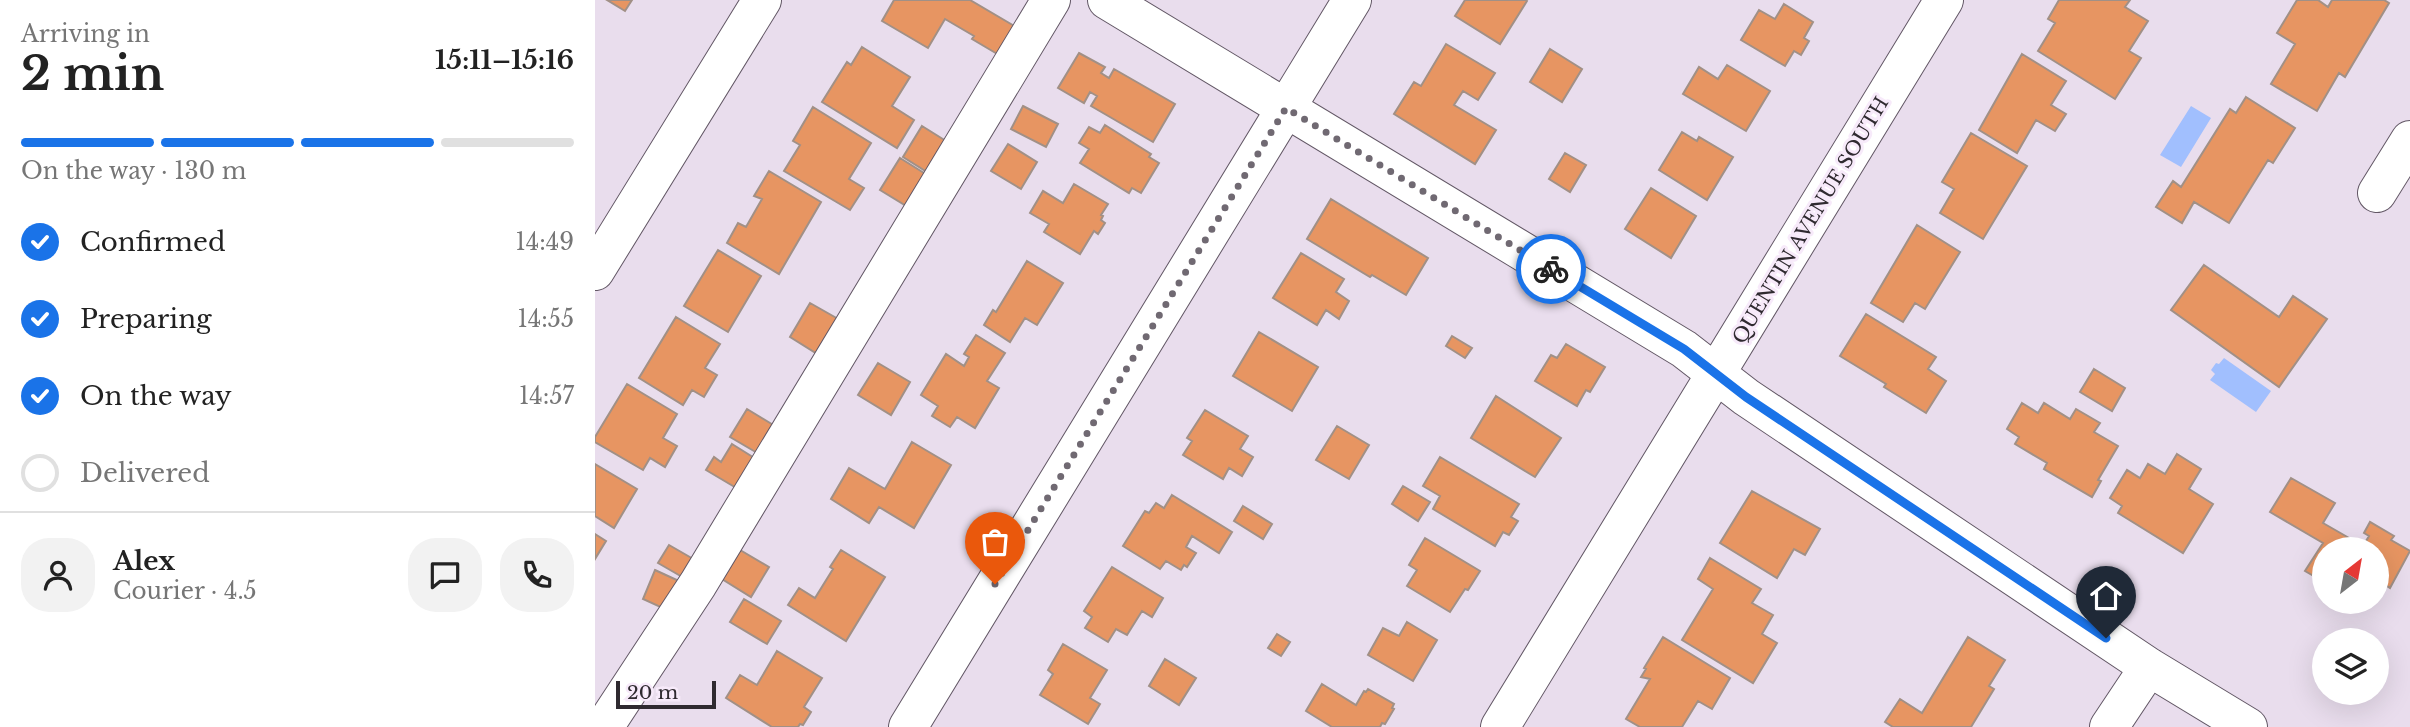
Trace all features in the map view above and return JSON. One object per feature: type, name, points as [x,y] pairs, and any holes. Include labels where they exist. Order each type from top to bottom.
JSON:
[{"type":"street","points":[[595,271],[761,0]]},
{"type":"street","points":[[604,727],[698,584],[1051,0]]},
{"type":"street","points":[[1107,0],[1684,349],[1746,397],[2149,667],[2248,727]]},
{"type":"street","points":[[908,727],[1352,0]]},
{"type":"street","name":"QUENTIN AVENUE SOUTH","points":[[1500,727],[1944,0]]},
{"type":"street","points":[[2377,193],[2410,140]]},
{"type":"street","points":[[2109,727],[2149,667]]},
{"type":"water","points":[[2191,106],[2211,118],[2181,167],[2160,155]]},
{"type":"water","points":[[2224,358],[2271,391],[2256,412],[2210,380],[2215,374],[2211,370]]},
{"type":"building","points":[[607,0],[632,0],[625,11]]},
{"type":"building","points":[[894,0],[970,0],[1016,27],[999,55],[945,19],[928,48],[882,21]]},
{"type":"building","points":[[1465,0],[1527,1],[1500,44],[1455,16]]},
{"type":"building","points":[[2059,0],[2130,0],[2125,7],[2148,21],[2129,51],[2141,58],[2115,99],[2038,51],[2055,23],[2048,19]]},
{"type":"building","points":[[2297,0],[2318,0],[2328,7],[2332,0],[2384,0],[2389,3],[2345,77],[2339,73],[2317,111],[2271,84],[2295,44],[2277,33]]},
{"type":"building","points":[[1784,4],[1813,22],[1804,38],[1809,41],[1801,55],[1794,51],[1785,66],[1741,40],[1759,10],[1775,19]]},
{"type":"building","points":[[1446,44],[1495,73],[1478,100],[1463,91],[1454,105],[1496,130],[1475,164],[1394,114],[1414,82],[1421,86]]},
{"type":"building","points":[[862,47],[910,77],[892,106],[914,120],[897,148],[822,102],[847,62],[851,65]]},
{"type":"building","points":[[1550,49],[1582,69],[1562,102],[1530,82]]},
{"type":"building","points":[[1079,53],[1105,67],[1101,73],[1109,78],[1114,69],[1175,104],[1153,142],[1091,106],[1097,96],[1090,92],[1084,103],[1058,88]]},
{"type":"building","points":[[2022,54],[2066,81],[2051,105],[2066,114],[2055,131],[2036,120],[2017,153],[1979,130]]},
{"type":"building","points":[[1727,65],[1770,91],[1746,131],[1683,94],[1699,67],[1718,79]]},
{"type":"building","points":[[2246,97],[2295,128],[2273,163],[2268,160],[2229,223],[2194,202],[2182,223],[2156,207],[2173,181],[2181,187],[2230,109],[2236,113]]},
{"type":"building","points":[[1023,106],[1058,124],[1046,147],[1011,129]]},
{"type":"building","points":[[813,107],[871,143],[849,179],[864,188],[850,210],[784,171],[800,145],[793,141]]},
{"type":"building","points":[[1105,125],[1151,154],[1149,157],[1159,163],[1141,193],[1132,188],[1129,193],[1080,163],[1089,149],[1079,143],[1089,127],[1100,133]]},
{"type":"building","points":[[922,126],[954,146],[935,177],[903,157]]},
{"type":"building","points":[[1682,132],[1697,141],[1699,137],[1733,157],[1707,200],[1659,170]]},
{"type":"building","points":[[1971,133],[2027,166],[1983,239],[1940,213],[1954,189],[1942,182]]},
{"type":"building","points":[[1008,144],[1037,162],[1021,189],[991,171]]},
{"type":"building","points":[[1565,153],[1586,165],[1570,192],[1549,179]]},
{"type":"building","points":[[900,158],[932,178],[913,210],[880,190]]},
{"type":"building","points":[[769,171],[821,202],[779,274],[727,243],[738,223],[746,227],[762,199],[754,196]]},
{"type":"building","points":[[1074,184],[1108,204],[1101,215],[1101,220],[1105,223],[1098,234],[1094,231],[1080,254],[1044,232],[1049,224],[1030,213],[1043,191],[1063,203]]},
{"type":"building","points":[[1651,188],[1696,216],[1671,258],[1625,229]]},
{"type":"building","points":[[1331,199],[1428,258],[1406,295],[1307,239]]},
{"type":"building","points":[[1917,225],[1960,252],[1925,309],[1915,303],[1903,322],[1871,303]]},
{"type":"building","points":[[718,250],[761,276],[728,332],[684,306]]},
{"type":"building","points":[[1301,253],[1344,279],[1336,292],[1349,301],[1339,319],[1326,310],[1317,325],[1273,298]]},
{"type":"building","points":[[1027,261],[1063,283],[1037,325],[1025,318],[1010,342],[984,325],[993,310],[996,312]]},
{"type":"building","points":[[2204,265],[2279,317],[2293,296],[2327,319],[2279,387],[2171,310]]},
{"type":"building","points":[[810,303],[840,320],[819,355],[790,337]]},
{"type":"building","points":[[1866,314],[1936,357],[1928,369],[1946,381],[1926,413],[1840,356]]},
{"type":"building","points":[[676,317],[720,344],[705,368],[717,375],[704,397],[692,390],[683,405],[639,378]]},
{"type":"building","points":[[1259,332],[1318,367],[1292,411],[1233,376]]},
{"type":"building","points":[[976,335],[1005,353],[987,381],[999,388],[975,428],[957,417],[950,427],[932,416],[938,406],[921,395],[946,354],[964,366],[969,357],[964,354]]},
{"type":"building","points":[[1452,336],[1472,348],[1465,358],[1446,346]]},
{"type":"building","points":[[1566,344],[1605,367],[1590,392],[1586,390],[1577,406],[1535,381],[1551,355],[1557,358]]},
{"type":"building","points":[[878,363],[910,382],[891,415],[858,395]]},
{"type":"building","points":[[2094,369],[2125,388],[2112,411],[2080,392]]},
{"type":"building","points":[[627,384],[677,414],[663,438],[677,446],[665,467],[650,458],[643,470],[595,442],[595,437]]},
{"type":"building","points":[[1496,396],[1561,438],[1535,477],[1471,438]]},
{"type":"building","points":[[2022,403],[2038,413],[2044,403],[2070,419],[2076,409],[2100,423],[2094,432],[2118,446],[2098,480],[2101,481],[2092,497],[2044,469],[2047,463],[2015,444],[2019,437],[2007,429]]},
{"type":"building","points":[[747,409],[775,426],[759,454],[730,437]]},
{"type":"building","points":[[1205,410],[1248,436],[1240,449],[1253,457],[1242,476],[1229,468],[1223,479],[1183,455],[1192,441],[1187,438]]},
{"type":"building","points":[[1337,426],[1369,445],[1349,479],[1316,460]]},
{"type":"building","points":[[912,442],[951,465],[914,528],[879,507],[869,523],[831,499],[849,468],[885,489]]},
{"type":"building","points":[[732,444],[756,459],[738,489],[706,470],[714,457],[721,462]]},
{"type":"building","points":[[2177,454],[2201,469],[2189,489],[2213,504],[2183,553],[2118,513],[2122,506],[2110,498],[2127,470],[2140,478],[2148,464],[2165,474]]},
{"type":"building","points":[[1440,457],[1519,504],[1511,517],[1518,521],[1509,535],[1503,532],[1495,546],[1433,509],[1440,496],[1423,486]]},
{"type":"building","points":[[595,464],[637,489],[614,528],[595,516]]},
{"type":"building","points":[[2291,478],[2335,503],[2323,523],[2347,537],[2313,537],[2270,512]]},
{"type":"building","points":[[1403,486],[1430,502],[1418,521],[1392,504]]},
{"type":"building","points":[[1752,491],[1820,529],[1805,555],[1794,549],[1777,578],[1720,543]]},
{"type":"building","points":[[1172,495],[1232,532],[1219,553],[1192,536],[1186,547],[1196,553],[1187,567],[1184,565],[1181,570],[1166,561],[1160,569],[1123,546],[1145,511],[1149,513],[1156,503],[1164,508]]},
{"type":"building","points":[[1243,506],[1272,524],[1263,539],[1234,521]]},
{"type":"building","points":[[2370,522],[2394,536],[2391,540],[2410,551],[2390,588],[2389,537],[2368,537],[2364,533]]},
{"type":"building","points":[[595,534],[606,541],[595,559]]},
{"type":"building","points":[[1425,538],[1480,571],[1450,612],[1407,586],[1417,570],[1409,565]]},
{"type":"building","points":[[669,545],[695,560],[684,578],[658,563]]},
{"type":"building","points":[[735,547],[769,567],[751,597],[717,576]]},
{"type":"building","points":[[841,550],[885,577],[846,641],[788,605],[799,588],[815,598]]},
{"type":"building","points":[[1710,558],[1761,589],[1752,603],[1773,615],[1762,634],[1777,643],[1753,683],[1682,640],[1713,589],[1698,579]]},
{"type":"building","points":[[2312,560],[2312,575],[2305,571]]},
{"type":"building","points":[[1112,567],[1163,598],[1152,617],[1142,611],[1127,635],[1116,629],[1108,642],[1085,628],[1092,617],[1084,611]]},
{"type":"building","points":[[655,570],[679,581],[667,610],[643,599]]},
{"type":"building","points":[[744,599],[781,621],[767,644],[730,622]]},
{"type":"building","points":[[1407,622],[1437,640],[1413,681],[1368,655],[1383,628],[1399,636]]},
{"type":"building","points":[[1277,634],[1290,642],[1281,656],[1268,648]]},
{"type":"building","points":[[1663,637],[1730,678],[1712,709],[1698,701],[1682,727],[1640,727],[1626,719],[1650,679],[1641,677]]},
{"type":"building","points":[[1968,637],[2005,660],[1989,686],[1994,689],[1971,727],[1893,727],[1885,722],[1900,699],[1922,713]]},
{"type":"building","points":[[1063,644],[1107,670],[1090,698],[1100,704],[1088,724],[1040,695],[1053,674],[1048,670]]},
{"type":"building","points":[[777,651],[822,678],[804,707],[811,712],[803,725],[798,727],[772,727],[726,698],[740,675],[757,685]]},
{"type":"building","points":[[1165,659],[1196,678],[1179,705],[1149,686]]},
{"type":"building","points":[[1322,684],[1356,705],[1368,689],[1394,704],[1394,709],[1385,724],[1382,723],[1380,727],[1332,727],[1306,711]]},
{"type":"way so far","points":[[995,584],[1286,108],[1551,269]]},
{"type":"route","points":[[1551,269],[1684,349],[1746,397],[2106,638]]}]
